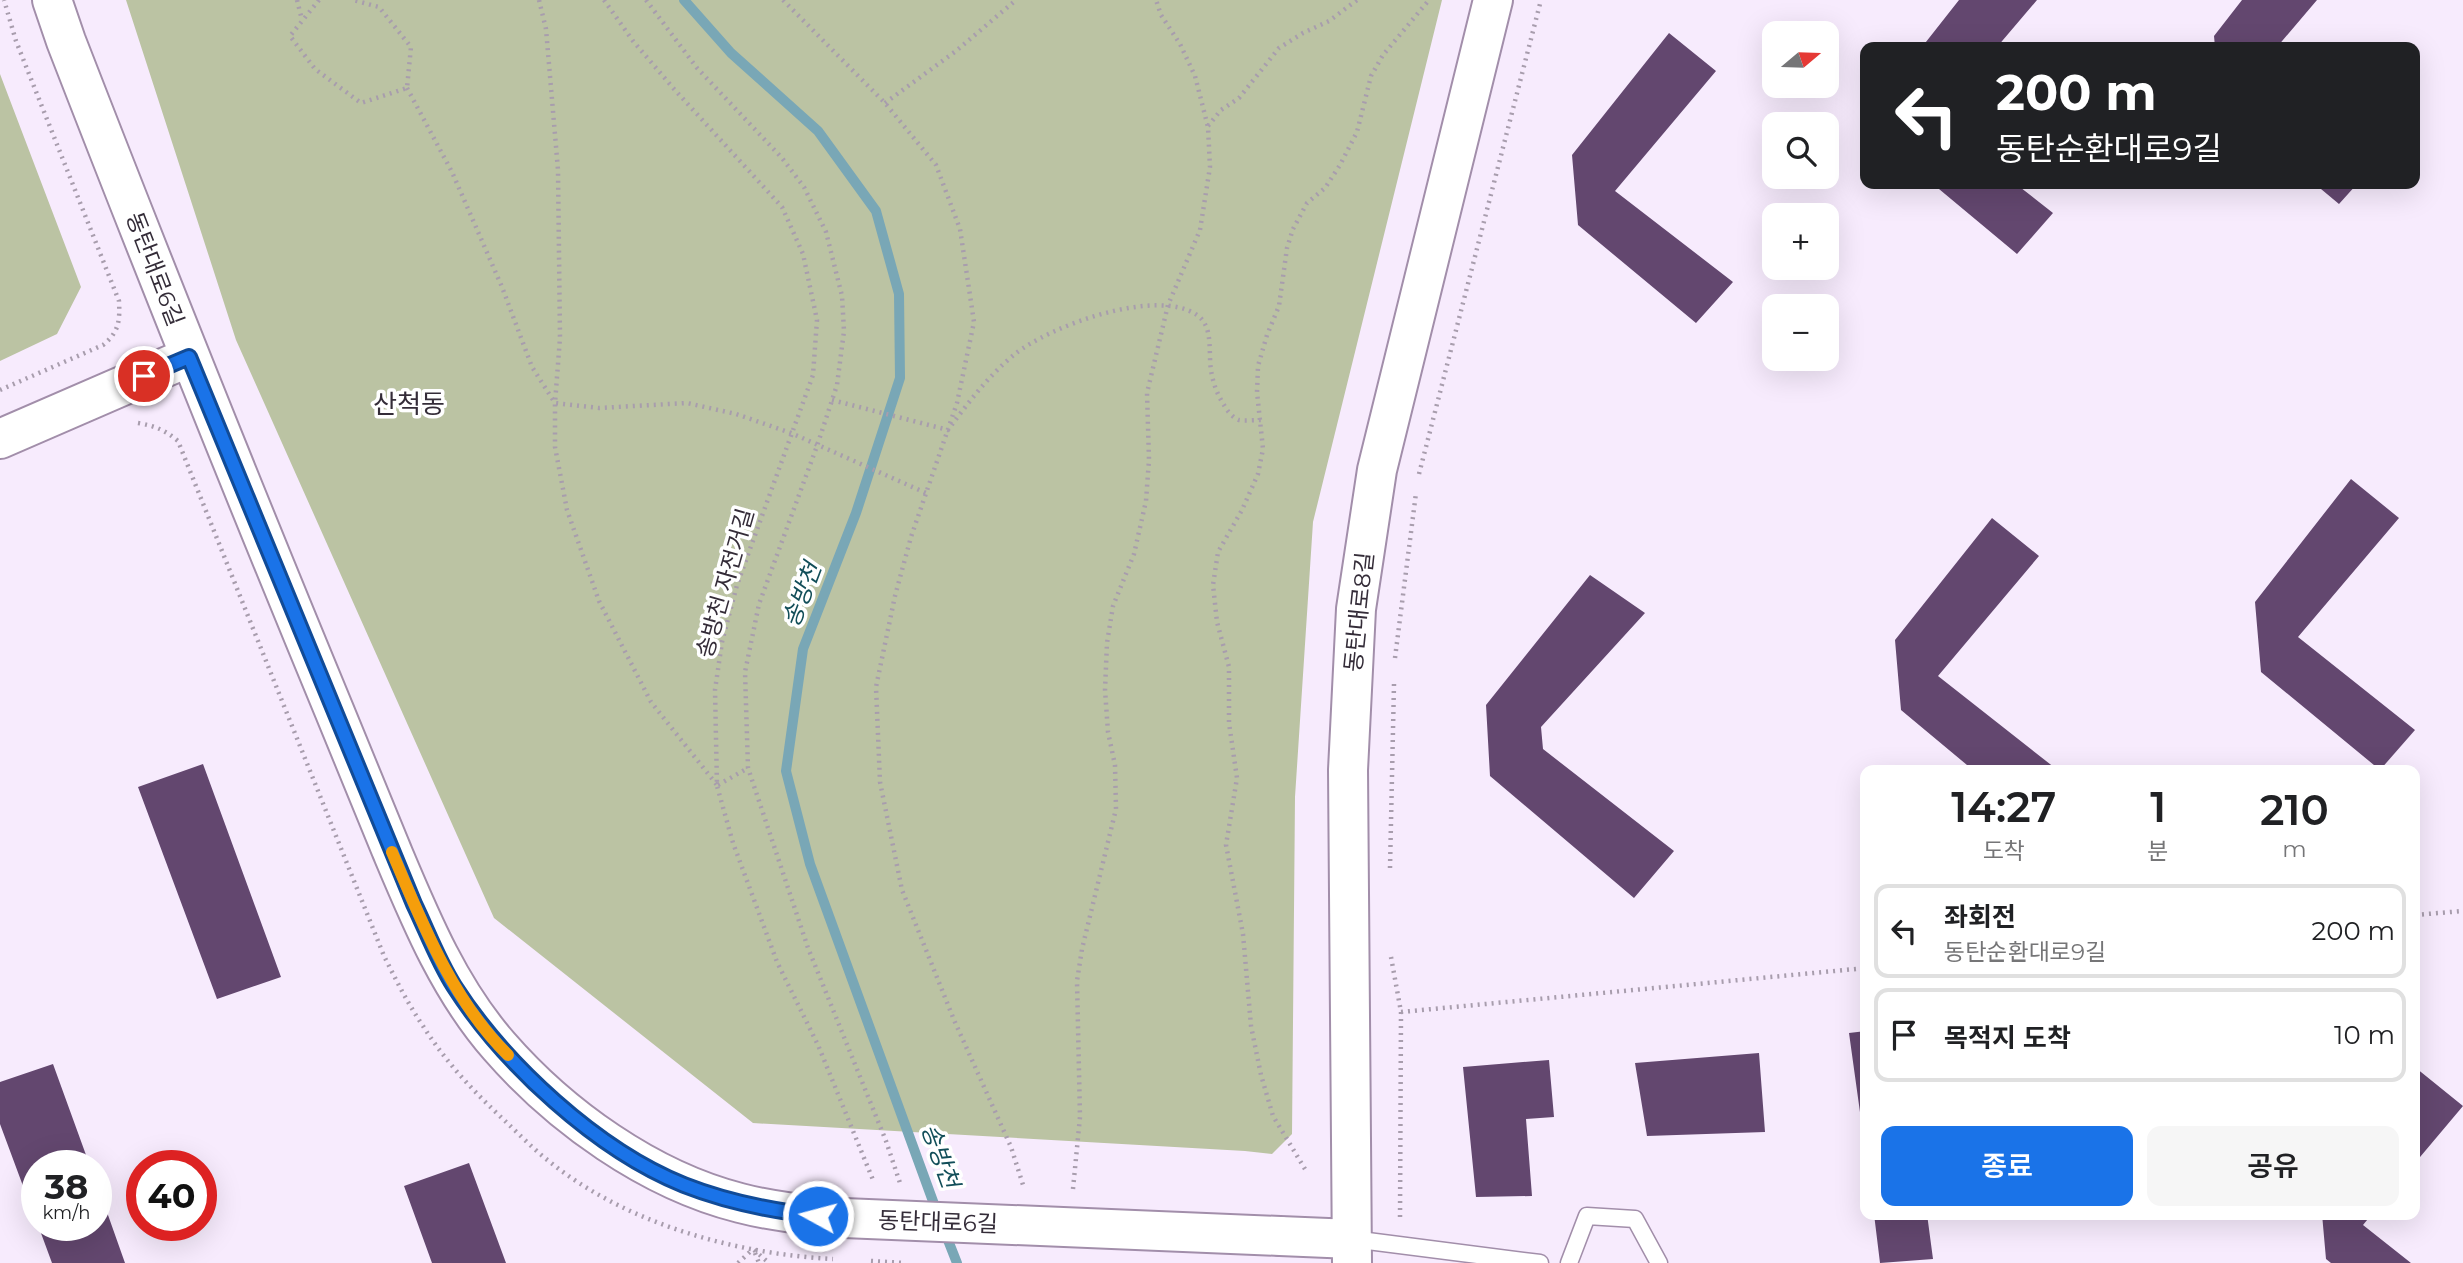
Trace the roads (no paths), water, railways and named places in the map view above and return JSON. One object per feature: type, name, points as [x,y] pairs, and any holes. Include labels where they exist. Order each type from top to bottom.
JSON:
[{"type":"street","name":"동탄대로6길","points":[[52,0],[189,357],[414,904],[453,985],[498,1046],[560,1106],[627,1155],[683,1184],[740,1203],[792,1213],[844,1218],[1280,1236],[1352,1251]]},
{"type":"street","name":"동탄대로8길","points":[[1352,1251],[1348,770],[1356,609],[1377,470],[1493,0]]},
{"type":"street","points":[[0,439],[189,357]]},
{"type":"lane","points":[[1569,1263],[1587,1216],[1635,1219],[1659,1263]]},
{"type":"lane","points":[[1352,1251],[1399,1245],[1541,1263]]},
{"type":"waterway","name":"송방천","points":[[684,0],[731,53],[818,131],[876,211],[899,294],[900,378],[856,513],[803,649],[786,771],[810,864],[938,1215]]},
{"type":"waterway","name":"송방천","points":[[944,1230],[957,1263]]},
{"type":"district","name":"산척동","points":[[409,404]]}]
